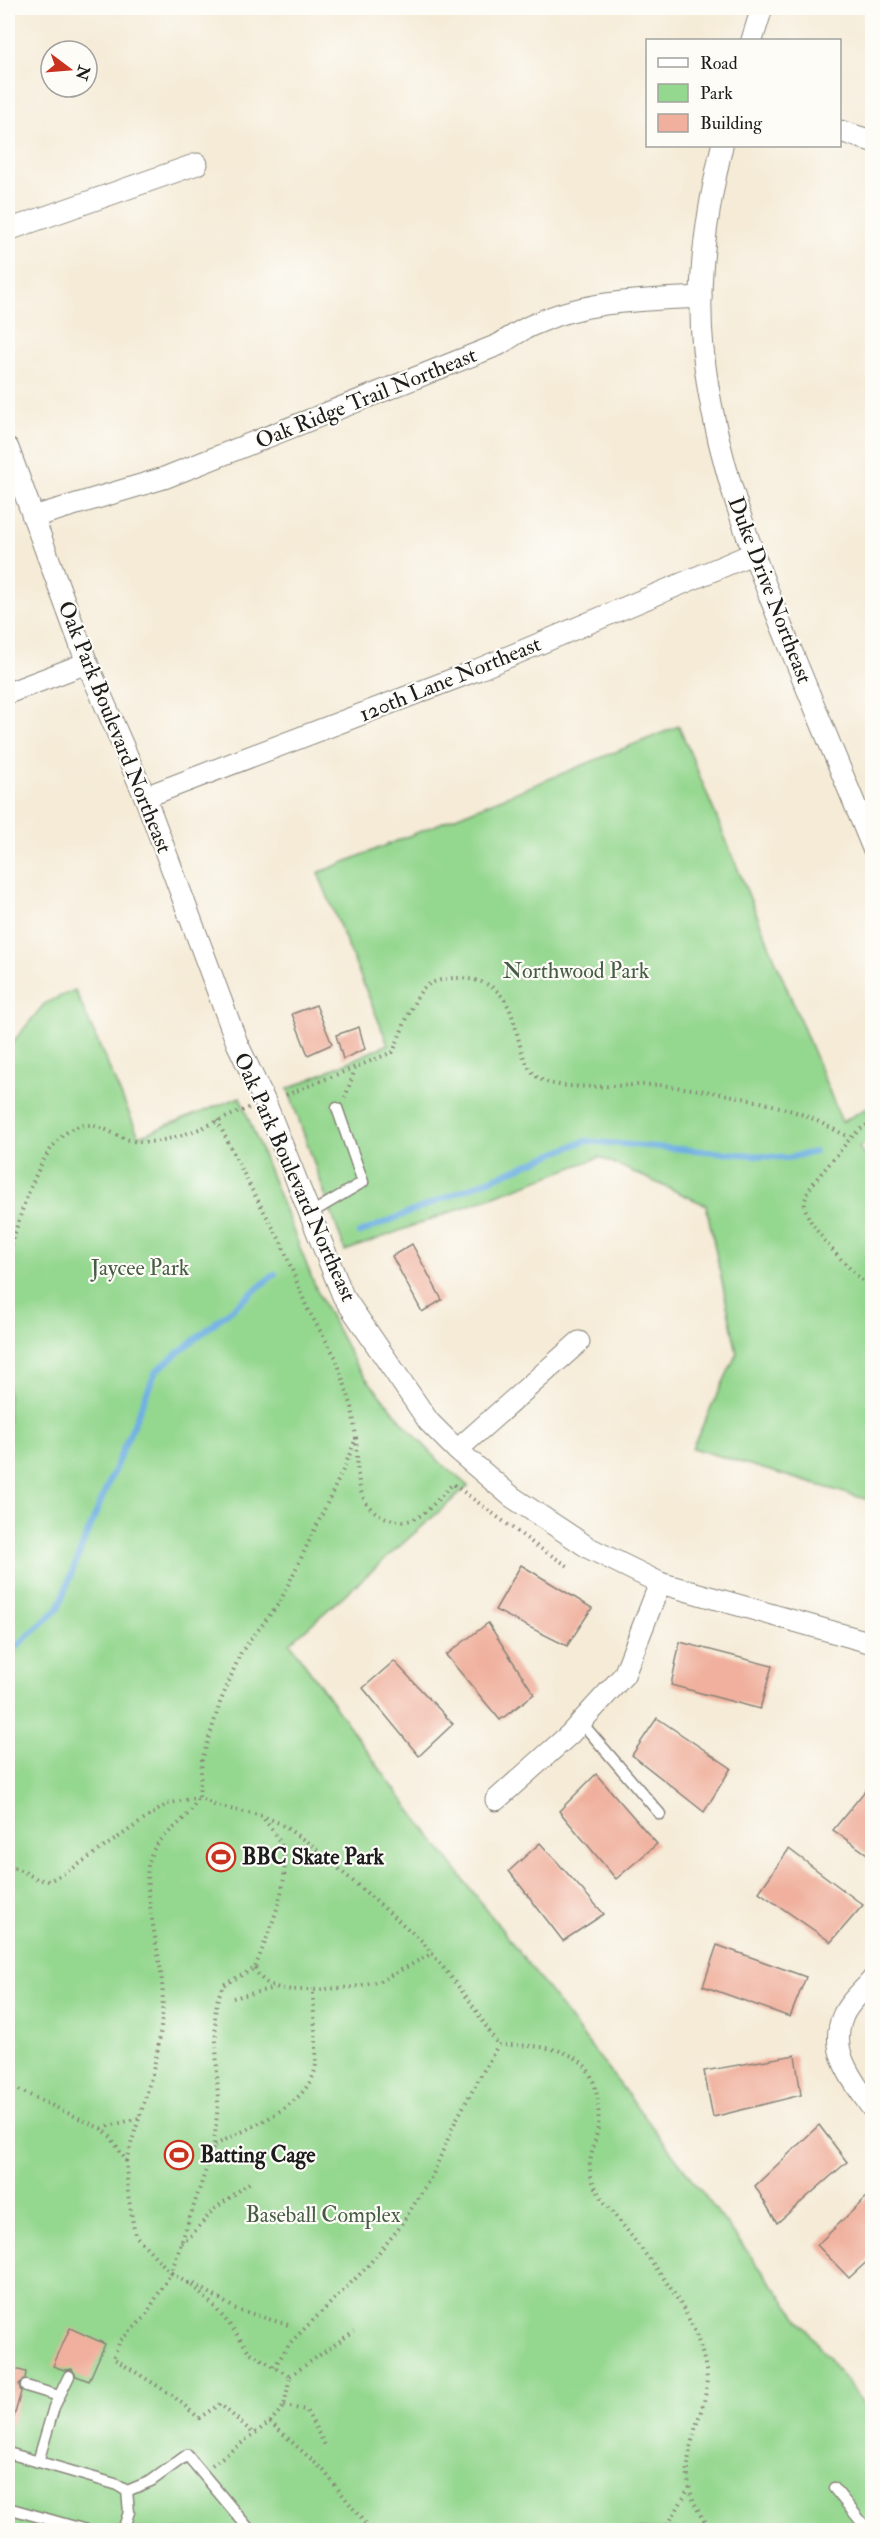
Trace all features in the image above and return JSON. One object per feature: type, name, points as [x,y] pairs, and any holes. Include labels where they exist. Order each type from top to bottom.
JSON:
[{"type":"street","points":[[752,39],[762,8]]},
{"type":"street","points":[[841,132],[873,141]]},
{"type":"street","name":"Duke Drive Northeast","points":[[722,147],[708,210],[701,297],[702,348],[716,436],[752,554],[873,846]]},
{"type":"street","points":[[8,230],[197,164]]},
{"type":"street","name":"Oak Ridge Trail Northeast","points":[[33,517],[164,478],[498,345],[534,324],[569,311],[629,301],[701,297]]},
{"type":"street","name":"Oak Park Boulevard Northeast","points":[[8,448],[87,663],[145,797],[237,1043],[265,1102],[343,1296],[429,1422],[457,1450],[512,1497],[581,1543],[660,1583],[873,1643]]},
{"type":"street","name":"120th Lane Northeast","points":[[145,797],[477,670],[752,554]]},
{"type":"street","points":[[8,693],[87,663]]},
{"type":"street","points":[[457,1450],[579,1342]]},
{"type":"street","points":[[496,1800],[581,1722],[624,1675],[660,1583]]},
{"type":"street","points":[[873,1980],[843,2014],[839,2032],[841,2060],[873,2108]]},
{"type":"lane","points":[[311,1213],[363,1182],[337,1108]]},
{"type":"lane","points":[[581,1722],[660,1814]]},
{"type":"lane","points":[[38,2462],[54,2407],[69,2376]]},
{"type":"lane","points":[[26,2386],[59,2396]]},
{"type":"lane","points":[[8,2453],[115,2484],[127,2491]]},
{"type":"lane","points":[[127,2491],[151,2481],[187,2455],[250,2530]]},
{"type":"lane","points":[[834,2488],[868,2530]]},
{"type":"lane","points":[[123,2530],[129,2512],[127,2491]]},
{"type":"lane","points":[[8,2508],[86,2530]]},
{"type":"path","points":[[286,1095],[393,1052],[406,1020],[423,988],[444,978],[475,980],[499,993],[509,1007],[529,1068],[541,1080],[568,1086],[647,1085],[716,1093],[808,1117],[849,1137]]},
{"type":"path","points":[[337,1108],[345,1101],[356,1068]]},
{"type":"path","points":[[8,1256],[40,1166],[55,1142],[72,1128],[89,1125],[122,1138],[140,1142],[163,1140],[249,1108]]},
{"type":"path","points":[[217,1120],[252,1190],[282,1242],[307,1308],[336,1358],[352,1407],[361,1497],[372,1512],[392,1521],[410,1521],[427,1511],[453,1484],[531,1542],[568,1566]]},
{"type":"path","points":[[873,1122],[849,1137],[843,1148],[815,1180],[807,1194],[806,1209],[807,1216],[816,1231],[873,1291]]},
{"type":"path","points":[[290,2376],[249,2352],[217,2310],[188,2283],[171,2273],[135,2235],[128,2194],[126,2161],[157,2055],[162,1984],[148,1893],[148,1863],[155,1845],[186,1816],[199,1797],[202,1760],[220,1703],[241,1652],[280,1602],[356,1438]]},
{"type":"path","points":[[8,1867],[17,1868],[37,1879],[50,1881],[61,1876],[167,1804],[199,1797],[216,1806],[263,1816],[279,1823],[310,1844],[433,1953],[469,2000],[498,2045]]},
{"type":"path","points":[[254,2434],[220,2404],[199,2418],[172,2395],[113,2358],[120,2341],[144,2318],[171,2273],[214,2146],[218,2103],[215,2014],[218,1998],[223,1985],[255,1968],[275,1910],[285,1870],[283,1849],[263,1816]]},
{"type":"path","points":[[232,1998],[275,1988],[313,1990],[354,1987],[380,1981],[433,1953]]},
{"type":"path","points":[[255,1968],[256,1972],[275,1988]]},
{"type":"path","points":[[214,2146],[286,2108],[312,2081],[316,2065],[313,1990]]},
{"type":"path","points":[[274,2367],[291,2342],[365,2269],[400,2227],[428,2184],[444,2152],[456,2120],[498,2045]]},
{"type":"path","points":[[498,2045],[518,2045],[569,2055],[581,2062],[590,2073],[598,2102],[598,2126],[590,2168],[592,2179],[607,2205],[690,2318],[703,2353],[708,2383],[707,2395],[688,2461],[688,2489],[694,2504],[710,2530]]},
{"type":"path","points":[[8,2085],[102,2129],[111,2137],[126,2161]]},
{"type":"path","points":[[102,2129],[139,2118]]},
{"type":"path","points":[[181,2243],[189,2238],[213,2210],[252,2181]]},
{"type":"path","points":[[188,2283],[193,2283],[236,2309],[288,2325]]},
{"type":"path","points":[[202,2473],[270,2422],[284,2406],[290,2376],[354,2331]]},
{"type":"path","points":[[284,2406],[306,2410],[326,2447]]},
{"type":"path","points":[[270,2422],[324,2471],[370,2530]]},
{"type":"path","points":[[665,2530],[688,2489]]},
{"type":"green space","name":"Northwood Park","points":[[679,726],[842,1122],[872,1105],[872,1139],[859,1148],[872,1166],[872,1501],[692,1448],[737,1353],[706,1205],[600,1157],[345,1251],[288,1089],[388,1044],[318,873]]},
{"type":"green space","name":"Baseball Complex","points":[[75,990],[139,1136],[240,1097],[317,1291],[357,1367],[407,1427],[441,1463],[468,1486],[290,1643],[390,1783],[872,2415],[872,2530],[8,2530],[8,1048],[45,1003]]},
{"type":"building","points":[[316,1005],[332,1044],[308,1055],[292,1014]]},
{"type":"building","points":[[359,1027],[365,1049],[343,1059],[336,1035]]},
{"type":"building","points":[[412,1244],[442,1300],[422,1312],[392,1256]]},
{"type":"building","points":[[521,1565],[592,1608],[567,1646],[495,1610]]},
{"type":"building","points":[[488,1623],[534,1694],[500,1720],[446,1655]]},
{"type":"building","points":[[680,1642],[772,1666],[760,1709],[671,1685]]},
{"type":"building","points":[[394,1661],[453,1724],[419,1756],[363,1688]]},
{"type":"building","points":[[657,1718],[731,1768],[704,1812],[632,1755]]},
{"type":"building","points":[[596,1774],[657,1844],[616,1879],[559,1811]]},
{"type":"building","points":[[873,1781],[873,1858],[833,1830]]},
{"type":"building","points":[[540,1843],[604,1914],[563,1941],[509,1871]]},
{"type":"building","points":[[789,1849],[863,1905],[831,1942],[759,1892]]},
{"type":"building","points":[[717,1945],[806,1977],[790,2017],[703,1986]]},
{"type":"building","points":[[795,2055],[801,2095],[713,2117],[704,2071]]},
{"type":"building","points":[[819,2125],[847,2162],[777,2223],[755,2186]]},
{"type":"building","points":[[873,2191],[873,2256],[849,2278],[817,2245]]},
{"type":"building","points":[[70,2328],[105,2344],[89,2381],[76,2376],[72,2369],[64,2370],[53,2366]]},
{"type":"building","points":[[8,2367],[26,2372],[25,2379],[19,2384],[21,2392],[12,2424],[8,2424]]},
{"type":"waterway","points":[[359,1233],[585,1141],[787,1158],[815,1152]]},
{"type":"waterway","points":[[8,1654],[58,1609],[156,1371],[275,1274]]},
{"type":"place","name":"BBC Skate Park","points":[[221,1857]]},
{"type":"place","name":"Batting Cage","points":[[179,2155]]},
{"type":"park label","name":"Jaycee Park","points":[[140,1268]]}]
